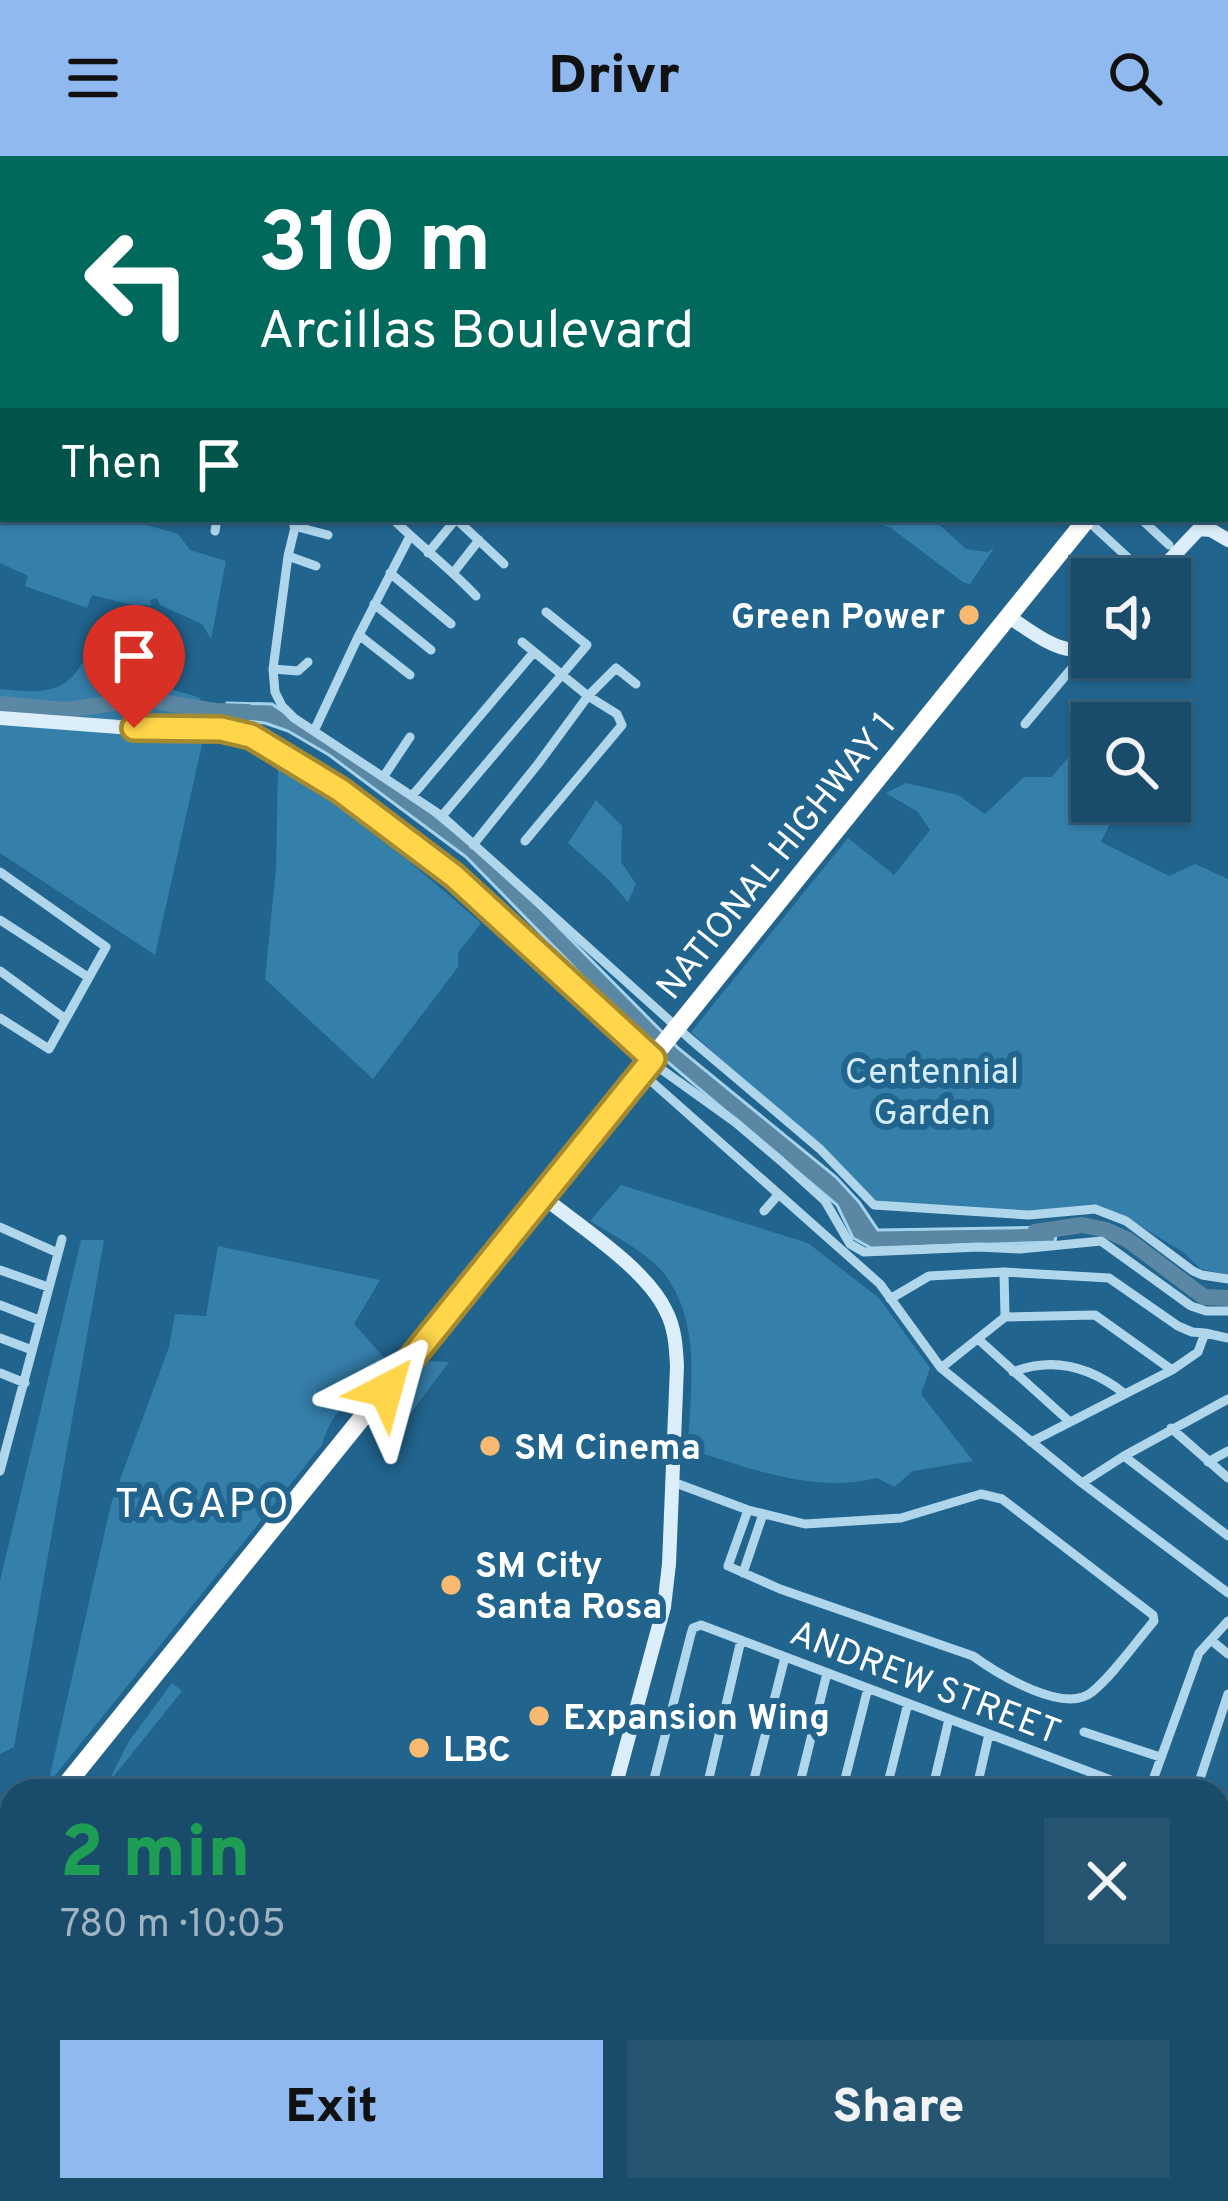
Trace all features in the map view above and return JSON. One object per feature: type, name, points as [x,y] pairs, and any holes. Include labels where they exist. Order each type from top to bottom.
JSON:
[{"type":"highway","name":"NATIONAL HIGHWAY 1","points":[[71,1779],[1085,522]]},
{"type":"main road","points":[[1172,558],[1199,529],[1228,540]]},
{"type":"main road","points":[[1008,616],[1043,639],[1071,648]]},
{"type":"main road","points":[[0,718],[221,729],[251,736],[340,790],[454,876],[649,1065]]},
{"type":"main road","points":[[542,1196],[647,1282],[666,1310],[676,1345],[668,1579],[659,1633],[617,1779]]},
{"type":"street","points":[[396,522],[476,596]]},
{"type":"street","points":[[428,553],[454,522]]},
{"type":"street","points":[[459,522],[504,564]]},
{"type":"street","points":[[1090,522],[1129,558]]},
{"type":"street","points":[[1148,522],[1169,545]]},
{"type":"street","points":[[328,536],[296,523],[273,668],[274,692],[282,706],[442,816],[820,1149],[874,1205],[1028,1215],[1095,1209],[1126,1221],[1202,1275],[1228,1279]]},
{"type":"street","points":[[314,731],[410,536]]},
{"type":"street","points":[[454,572],[479,540]]},
{"type":"street","points":[[288,556],[316,566]]},
{"type":"street","points":[[390,573],[451,624]]},
{"type":"street","points":[[374,604],[431,650]]},
{"type":"street","points":[[442,816],[587,645],[546,612]]},
{"type":"street","points":[[359,635],[410,675]]},
{"type":"street","points":[[522,642],[617,714],[622,724],[525,841]]},
{"type":"street","points":[[412,796],[534,652]]},
{"type":"street","points":[[273,668],[298,671],[308,662]]},
{"type":"street","points":[[473,844],[588,696],[616,668],[636,685]]},
{"type":"street","points":[[1025,724],[1071,669]]},
{"type":"street","points":[[384,776],[410,737]]},
{"type":"street","points":[[0,872],[106,947],[49,1049],[0,1018]]},
{"type":"street","points":[[0,920],[88,977]]},
{"type":"street","points":[[0,971],[64,1018]]},
{"type":"street","points":[[649,1065],[778,1195],[880,1284],[941,1368],[1082,1484],[1228,1593]]},
{"type":"street","points":[[649,1065],[735,1123],[825,1201],[856,1249],[1020,1249],[1101,1241],[1177,1299],[1206,1311],[1228,1311]]},
{"type":"street","points":[[764,1211],[778,1195]]},
{"type":"street","points":[[0,1228],[58,1252]]},
{"type":"street","points":[[0,1471],[62,1239]]},
{"type":"street","points":[[0,1270],[48,1287]]},
{"type":"street","points":[[890,1298],[929,1276],[1004,1272],[1109,1278],[1178,1326],[1228,1338]]},
{"type":"street","points":[[1004,1272],[1005,1317]]},
{"type":"street","points":[[0,1306],[39,1321]]},
{"type":"street","points":[[941,1368],[1005,1317],[1095,1316],[1172,1370]]},
{"type":"street","points":[[1031,1442],[1172,1370],[1198,1352],[1205,1333]]},
{"type":"street","points":[[0,1338],[32,1350]]},
{"type":"street","points":[[978,1339],[1070,1422]]},
{"type":"street","points":[[1013,1372],[1030,1366],[1086,1368],[1125,1394]]},
{"type":"street","points":[[0,1373],[25,1383]]},
{"type":"street","points":[[1082,1484],[1228,1399]]},
{"type":"street","points":[[0,1407],[16,1413]]},
{"type":"street","points":[[1172,1429],[1228,1478]]},
{"type":"street","points":[[1208,1462],[1228,1451]]},
{"type":"street","points":[[1124,1456],[1228,1536]]},
{"type":"street","points":[[673,1483],[805,1524],[901,1518],[981,1494],[1002,1499],[1153,1615],[1154,1621],[1089,1696],[1064,1700],[999,1674],[973,1656],[780,1589],[728,1566],[748,1510]]},
{"type":"street","points":[[743,1573],[763,1514]]},
{"type":"street","points":[[1150,1779],[1198,1653],[1228,1621]]},
{"type":"street","name":"ANDREW STREET","points":[[654,1779],[693,1628],[701,1625],[989,1734],[1093,1779]]},
{"type":"street","points":[[709,1779],[741,1640]]},
{"type":"street","points":[[1211,1640],[1228,1654]]},
{"type":"street","points":[[754,1779],[785,1657]]},
{"type":"street","points":[[801,1779],[827,1672]]},
{"type":"street","points":[[845,1779],[868,1688]]},
{"type":"street","points":[[1200,1779],[1228,1694]]},
{"type":"street","points":[[889,1779],[908,1703]]},
{"type":"street","points":[[935,1779],[949,1719]]},
{"type":"street","points":[[1084,1732],[1160,1757]]},
{"type":"street","points":[[979,1779],[989,1734]]},
{"type":"green space","points":[[0,522],[140,522],[178,534],[190,550],[226,561],[211,639],[202,624],[160,605],[157,598],[150,600],[151,605],[132,605],[92,595],[87,608],[25,586],[28,576],[0,563]]},
{"type":"green space","points":[[876,522],[936,522],[966,549],[987,552],[994,548],[970,584],[964,583],[891,528]]},
{"type":"green space","points":[[82,663],[201,698],[197,707],[215,711],[212,722],[0,714],[0,689],[57,687]]},
{"type":"green space","points":[[0,723],[203,740],[155,955],[0,853]]},
{"type":"green space","name":"Centennial Garden","points":[[1071,754],[1071,822],[1111,822],[1101,842],[1169,876],[1195,864],[1228,879],[1228,1275],[1201,1269],[1183,1252],[1127,1218],[1096,1207],[1028,1217],[879,1203],[691,1032],[848,838],[894,875],[930,830],[918,812],[886,793],[906,783],[958,795],[985,814],[1024,777],[1052,777]]},
{"type":"green space","points":[[278,762],[337,799],[481,923],[458,953],[458,967],[373,1079],[265,979],[276,868]]},
{"type":"green space","points":[[596,800],[622,826],[621,862],[636,884],[628,902],[568,843]]},
{"type":"green space","points":[[621,1185],[808,1243],[879,1298],[930,1368],[921,1394],[973,1461],[913,1471],[894,1487],[877,1478],[829,1483],[781,1477],[688,1449],[691,1360],[677,1295],[651,1260],[590,1221]]},
{"type":"green space","points":[[81,1240],[104,1240],[14,1747],[0,1754],[0,1581]]},
{"type":"green space","points":[[218,1246],[380,1280],[354,1324],[388,1362],[340,1410],[322,1445],[49,1779],[111,1504],[169,1347],[175,1314],[206,1316]]},
{"type":"green space","points":[[431,1361],[449,1362],[383,1450],[383,1417]]},
{"type":"green space","points":[[172,1683],[182,1691],[110,1779],[129,1741]]},
{"type":"shaded area","points":[[227,703],[272,704],[433,814],[510,878],[678,1048],[836,1177],[878,1230],[1057,1227],[1055,1242],[871,1248],[853,1238],[837,1205],[664,1059],[466,857],[329,755],[288,731],[226,719]]},
{"type":"waterway","points":[[0,704],[66,710],[142,699],[248,712]]},
{"type":"waterway","points":[[1035,1232],[1082,1225],[1106,1230],[1128,1240],[1204,1297],[1228,1298]]},
{"type":"place","name":"Green Power","points":[[969,615]]},
{"type":"place","name":"SM Cinema","points":[[490,1446]]},
{"type":"place","name":"SM City Santa Rosa","points":[[451,1585]]},
{"type":"place","name":"Expansion Wing","points":[[539,1716]]},
{"type":"place","name":"LBC","points":[[419,1748]]},
{"type":"district","name":"TAGAPO","points":[[203,1502]]},
{"type":"route","points":[[134,728],[221,729],[251,736],[340,790],[454,876],[653,1059],[386,1390]]}]
